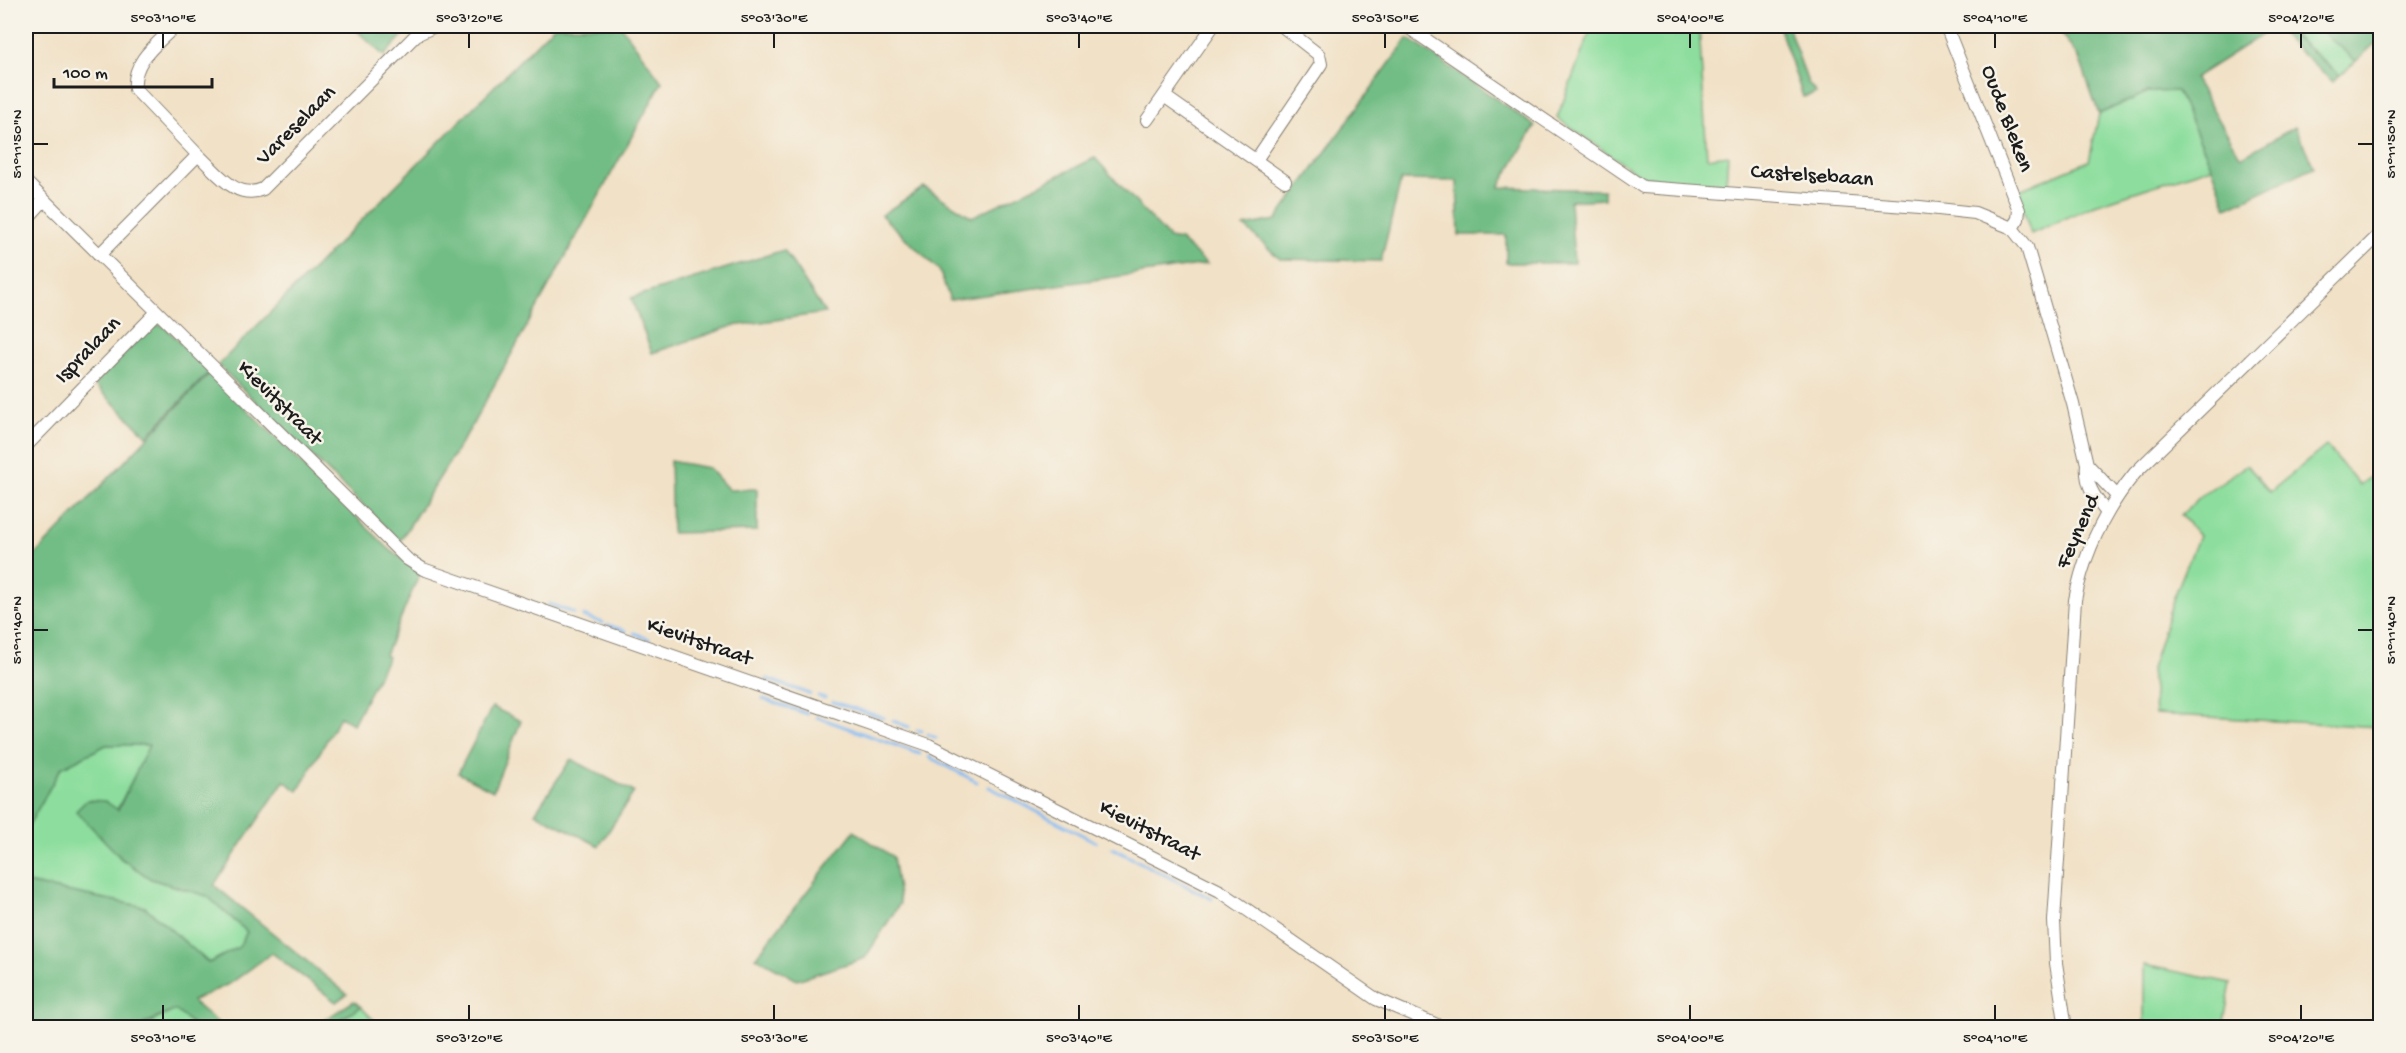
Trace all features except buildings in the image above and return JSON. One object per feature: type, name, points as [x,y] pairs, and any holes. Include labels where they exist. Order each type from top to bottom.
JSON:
[{"type":"street","name":"Vareselaan","points":[[175,26],[138,64],[134,78],[135,89],[198,154],[240,192],[251,194],[263,189],[419,30],[435,26]]},
{"type":"street","points":[[1147,120],[1213,26]]},
{"type":"street","points":[[1256,160],[1321,64],[1319,55],[1282,26]]},
{"type":"street","name":"Castelsebaan","points":[[1406,26],[1643,187],[1976,213],[2012,228]]},
{"type":"street","name":"Oude Bleken","points":[[1946,26],[2019,210],[2012,228]]},
{"type":"street","points":[[1164,96],[1285,181]]},
{"type":"street","points":[[99,255],[198,154]]},
{"type":"street","name":"Kievitstraat","points":[[26,182],[407,559],[423,569],[929,745],[1220,891],[1376,999],[1444,1028]]},
{"type":"street","points":[[26,220],[44,200]]},
{"type":"street","points":[[2012,228],[2027,247],[2073,404],[2087,464],[2086,477],[2090,488],[2107,513]]},
{"type":"street","name":"Feynend","points":[[2067,1028],[2056,963],[2054,921],[2071,643],[2075,600],[2082,571],[2107,513],[2136,472],[2380,234]]},
{"type":"street","name":"Ispralaan","points":[[26,446],[157,312]]},
{"type":"street","points":[[2087,464],[2117,496]]},
{"type":"green space","points":[[352,26],[411,26],[384,56]]},
{"type":"green space","points":[[554,26],[621,26],[662,82],[470,429],[400,541],[218,365]]},
{"type":"green space","points":[[1592,26],[1699,26],[1707,158],[1728,155],[1726,184],[1668,181],[1641,176],[1557,118]]},
{"type":"green space","points":[[1779,26],[1788,26],[1808,83],[1816,93],[1803,97]]},
{"type":"green space","points":[[2056,26],[2307,26],[2293,36],[2340,75],[2333,82],[2274,27],[2194,78],[2241,157],[2295,127],[2314,167],[2227,208],[2212,167],[2177,91],[2148,92],[2099,114],[2080,60]]},
{"type":"green space","points":[[2307,26],[2316,26],[2356,61],[2340,75],[2293,35]]},
{"type":"green space","points":[[2316,26],[2380,26],[2380,39],[2356,61]]},
{"type":"green space","points":[[1408,38],[1535,126],[1499,187],[1604,190],[1604,199],[1570,201],[1574,263],[1506,263],[1506,235],[1459,235],[1457,181],[1401,180],[1381,261],[1280,259],[1244,226],[1276,220]]},
{"type":"green space","points":[[2177,91],[2212,167],[2095,205],[2031,234],[2017,191],[2089,161],[2099,114],[2148,92]]},
{"type":"green space","points":[[1095,158],[1169,238],[1180,240],[1207,264],[950,300],[939,270],[881,215],[924,187],[972,217]]},
{"type":"green space","points":[[784,250],[825,313],[733,326],[652,353],[631,298]]},
{"type":"green space","points":[[152,326],[164,326],[209,372],[147,436],[94,384]]},
{"type":"green space","points":[[210,373],[389,549],[420,573],[385,655],[388,657],[353,724],[340,717],[298,791],[284,781],[214,885],[347,994],[336,1002],[272,953],[231,983],[192,1001],[223,1027],[196,1027],[175,1010],[138,1027],[26,1027],[26,883],[145,907],[209,963],[239,947],[247,932],[207,896],[151,879],[121,858],[76,811],[87,800],[105,801],[118,810],[149,745],[106,745],[61,768],[26,830],[26,564]]},
{"type":"green space","points":[[2326,446],[2360,485],[2380,469],[2380,819],[2378,819],[2379,727],[2155,714],[2151,669],[2174,597],[2199,536],[2181,515],[2201,496],[2247,465],[2270,492]]},
{"type":"green space","points":[[670,461],[709,468],[729,490],[757,489],[757,531],[672,533]]},
{"type":"green space","points":[[492,707],[521,721],[493,791],[458,773]]},
{"type":"green space","points":[[106,745],[150,745],[103,837],[121,859],[151,879],[207,896],[247,931],[240,947],[209,963],[145,907],[26,883],[26,830],[61,768]]},
{"type":"green space","points":[[571,759],[634,792],[599,846],[535,813]]},
{"type":"green space","points":[[854,831],[893,857],[900,903],[865,958],[797,980],[756,957]]},
{"type":"green space","points":[[2144,965],[2231,983],[2223,1027],[2144,1027]]},
{"type":"green space","points":[[354,1001],[361,1007],[328,1027],[313,1027]]},
{"type":"green space","points":[[361,1007],[381,1027],[328,1027]]},
{"type":"green space","points":[[176,1010],[196,1027],[138,1028]]},
{"type":"waterway","points":[[549,604],[574,613]]},
{"type":"waterway","points":[[583,616],[603,623]]},
{"type":"waterway","points":[[608,625],[626,631]]},
{"type":"waterway","points":[[634,633],[649,639]]},
{"type":"waterway","points":[[767,679],[810,694]]},
{"type":"waterway","points":[[818,696],[825,698]]},
{"type":"waterway","points":[[763,699],[808,714]]},
{"type":"waterway","points":[[833,702],[884,718]]},
{"type":"waterway","points":[[817,717],[920,754]]},
{"type":"waterway","points":[[893,721],[909,727]]},
{"type":"waterway","points":[[917,730],[922,731]]},
{"type":"waterway","points":[[928,734],[936,738]]},
{"type":"waterway","points":[[929,757],[977,782]]},
{"type":"waterway","points":[[989,787],[1096,842]]},
{"type":"waterway","points":[[1112,848],[1212,899]]}]
